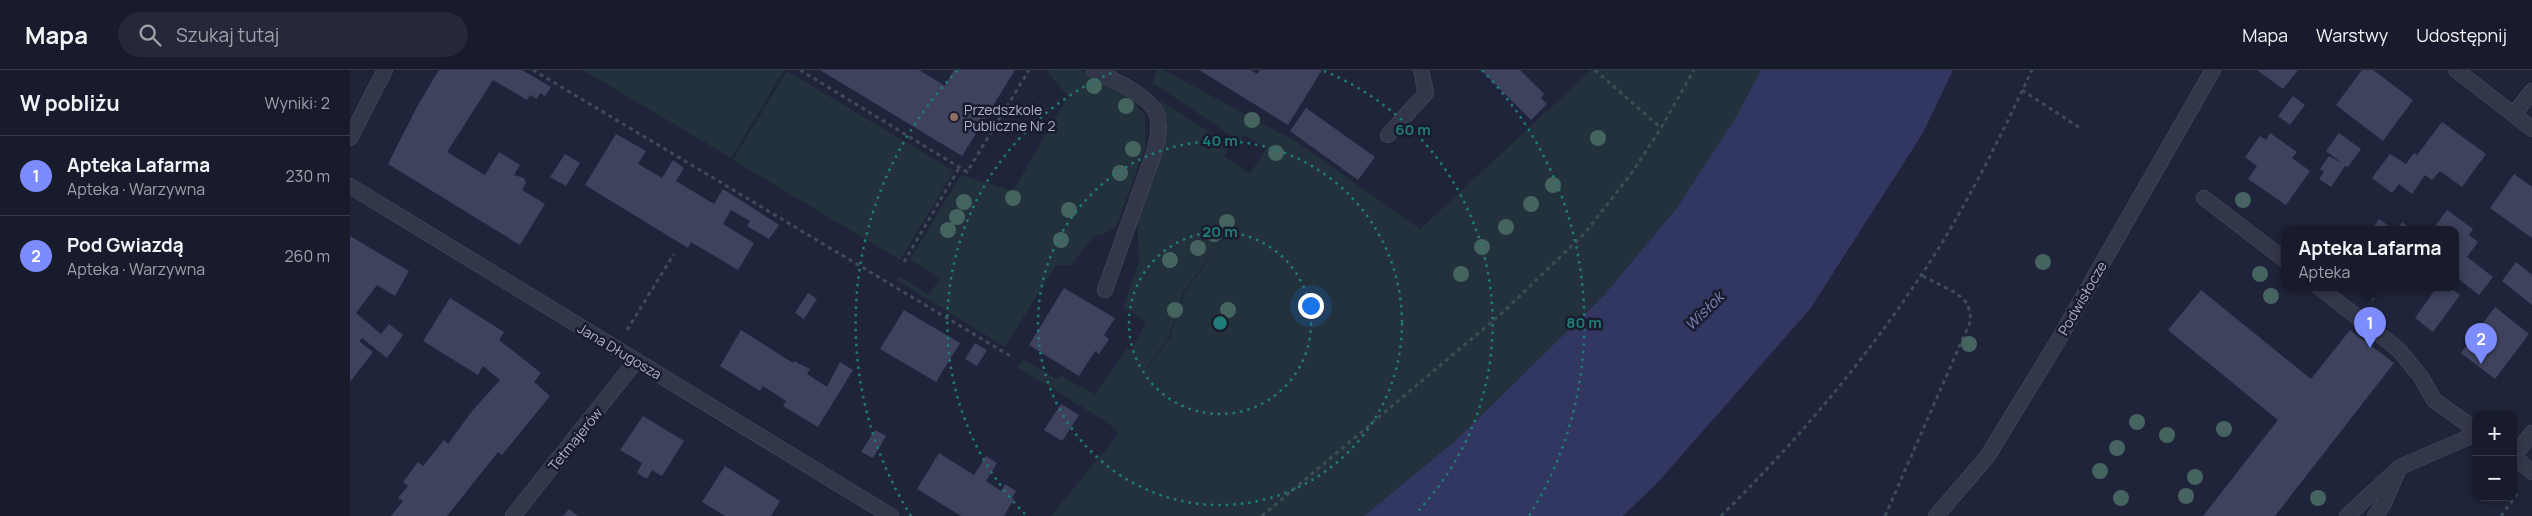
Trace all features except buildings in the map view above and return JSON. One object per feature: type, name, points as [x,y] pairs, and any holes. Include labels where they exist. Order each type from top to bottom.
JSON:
[{"type":"street","points":[[350,138],[386,70]]},
{"type":"street","points":[[1094,70],[1147,100],[1157,114],[1158,131],[1155,150],[1105,290]]},
{"type":"street","points":[[1388,135],[1426,93],[1421,70]]},
{"type":"street","name":"Podwisłocze","points":[[1936,516],[1987,457],[2056,344],[2213,70]]},
{"type":"street","points":[[2456,70],[2532,129]]},
{"type":"street","points":[[2514,114],[2532,91]]},
{"type":"street","name":"Jana Długosza","points":[[350,186],[890,516]]},
{"type":"street","points":[[2204,198],[2281,257]]},
{"type":"street","points":[[2324,291],[2399,350],[2421,377],[2434,400],[2472,427]]},
{"type":"street","name":"Tetmajerów","points":[[513,516],[636,361]]},
{"type":"street","points":[[2517,451],[2532,433]]},
{"type":"street","points":[[2347,516],[2400,467],[2472,436]]},
{"type":"street","points":[[2517,459],[2532,472]]},
{"type":"street","points":[[2375,516],[2383,505],[2400,467]]},
{"type":"path","points":[[533,70],[1012,357]]},
{"type":"path","points":[[800,70],[967,172],[1029,70]]},
{"type":"path","points":[[1595,70],[1661,128]]},
{"type":"path","points":[[1262,516],[1442,366],[1540,278],[1584,234],[1610,202],[1661,128],[1694,70]]},
{"type":"path","points":[[1721,516],[1769,468],[1840,386],[1921,275],[1976,180],[2032,70]]},
{"type":"path","points":[[2022,90],[2080,128]]},
{"type":"path","points":[[904,262],[959,168]]},
{"type":"path","points":[[626,332],[674,254]]},
{"type":"path","points":[[1885,516],[1971,320],[1968,304],[1956,293],[1921,275]]},
{"type":"path","points":[[2501,516],[2522,488]]},
{"type":"shaded area","points":[[583,70],[784,70],[731,158]]},
{"type":"shaded area","points":[[1049,70],[1081,70],[1131,97],[1145,116],[1146,146],[1116,227],[1104,234],[1094,236],[1070,266],[1056,265],[1005,347],[897,280],[899,276],[929,295],[940,278],[910,259],[961,175],[1013,191],[1068,96],[1048,73]]},
{"type":"shaded area","points":[[1157,70],[1164,70],[1297,142],[1420,229],[1591,70],[1761,70],[1734,120],[1676,209],[1604,295],[1456,440],[1364,516],[1051,516],[1119,433],[1108,423],[1017,367],[1024,360],[1057,379],[1061,376],[1095,394],[1127,349],[1132,349],[1146,322],[1123,307],[1139,262],[1137,222],[1161,151],[1168,122],[1159,100],[1230,145],[1224,156],[1250,174],[1266,148],[1244,135],[1241,142],[1153,83]],"holes":[[[1234,225],[1185,292],[1170,337],[1127,396],[1169,336],[1184,291]]]},
{"type":"shaded area","points":[[787,71],[954,171],[900,260],[733,160]]},
{"type":"water","name":"Wisłok","points":[[1761,70],[1953,70],[1923,133],[1810,309],[1659,481],[1623,516],[1364,516],[1456,440],[1604,295],[1676,209],[1734,120]]},
{"type":"place","name":"Przedszkole Publiczne Nr 2","points":[[954,117]]},
{"type":"place","name":"Apteka Lafarma","points":[[2370,348]]},
{"type":"place","name":"Pod Gwiazdą","points":[[2481,364]]}]
